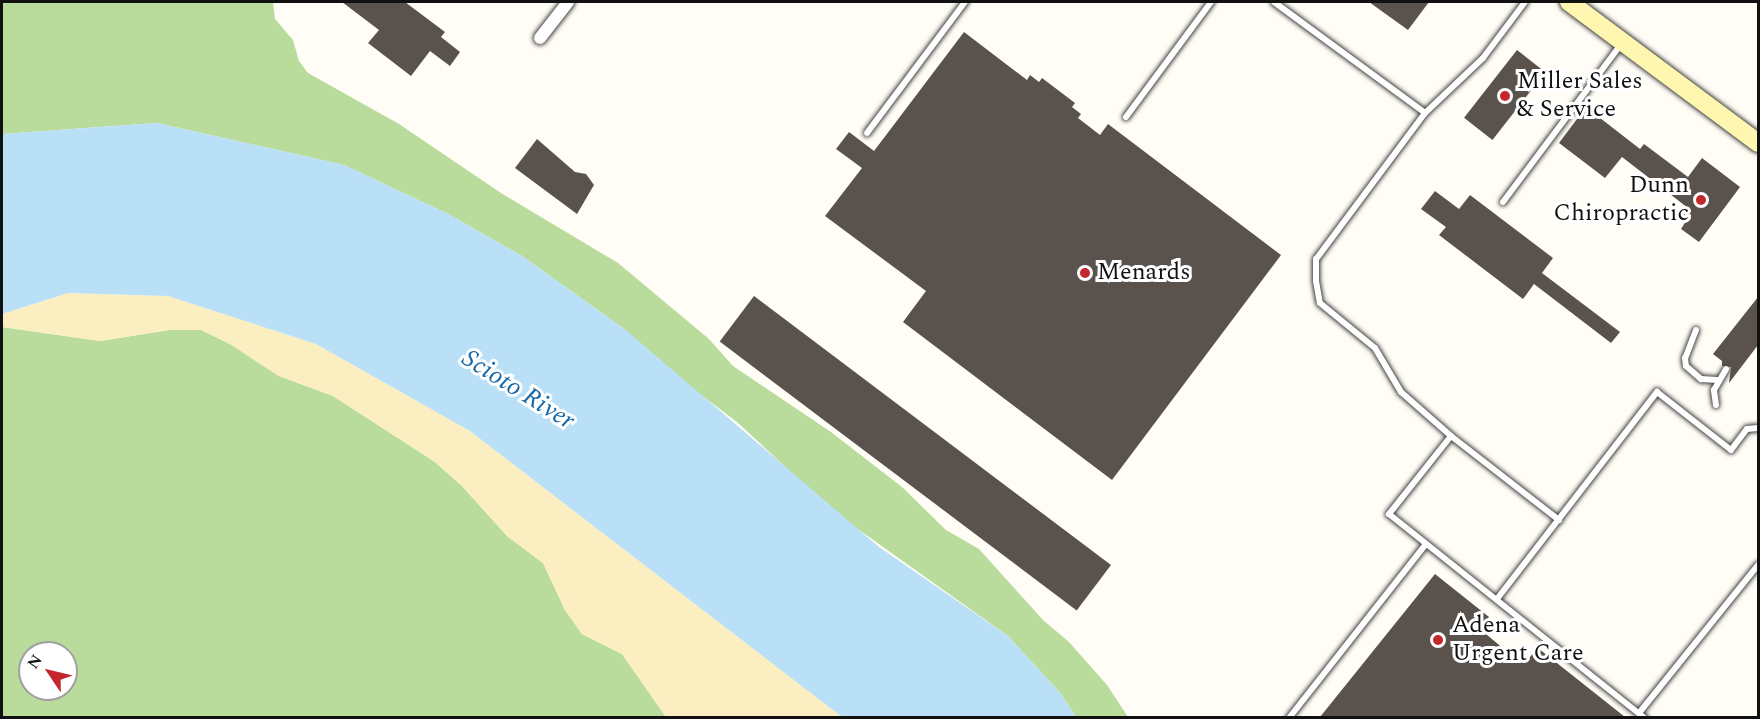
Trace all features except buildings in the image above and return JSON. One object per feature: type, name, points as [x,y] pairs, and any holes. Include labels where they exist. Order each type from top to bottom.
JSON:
[{"type":"main road","points":[[1569,2],[1758,143]]},
{"type":"street","points":[[540,38],[568,2]]},
{"type":"lane","points":[[867,133],[965,2]]},
{"type":"lane","points":[[1126,117],[1211,2]]},
{"type":"lane","points":[[1274,2],[1425,112]]},
{"type":"lane","points":[[1525,2],[1483,58],[1425,112],[1316,259],[1316,281],[1320,303],[1374,348],[1401,392],[1451,436],[1559,520]]},
{"type":"lane","points":[[1503,202],[1623,42]]},
{"type":"lane","points":[[1696,330],[1685,358],[1686,366],[1701,379],[1718,380]]},
{"type":"lane","points":[[1716,405],[1714,390],[1726,369]]},
{"type":"lane","points":[[1497,599],[1657,392],[1731,450],[1747,429],[1758,428]]},
{"type":"lane","points":[[1451,436],[1389,514],[1642,715],[1758,565]]},
{"type":"lane","points":[[1289,717],[1426,544]]},
{"type":"green space","points":[[2,2],[273,2],[275,19],[293,40],[299,61],[308,73],[399,124],[501,193],[618,263],[709,339],[733,366],[831,432],[902,487],[946,530],[979,549],[1043,620],[1069,642],[1107,685],[1128,717],[1076,717],[1061,694],[1008,636],[834,512],[737,422],[668,370],[627,331],[522,256],[448,214],[344,165],[157,123],[2,134]]},
{"type":"green space","points":[[2,327],[100,341],[169,330],[201,330],[230,344],[279,376],[333,396],[435,462],[462,486],[507,536],[543,563],[565,610],[582,634],[622,654],[666,717],[2,717]]},
{"type":"sand","points":[[68,293],[168,296],[316,344],[470,431],[842,717],[666,717],[622,654],[582,634],[565,610],[543,563],[507,536],[462,486],[435,462],[333,396],[279,376],[230,344],[201,330],[169,330],[100,341],[2,327],[2,314]]},
{"type":"water","name":"Scioto River","points":[[157,123],[344,165],[448,214],[522,256],[627,331],[879,547],[1008,636],[1061,694],[1076,717],[842,717],[470,431],[316,344],[168,296],[68,293],[2,314],[2,134]]},
{"type":"place","name":"Miller Sales & Service","points":[[1505,96]]},
{"type":"place","name":"Dunn Chiropractic","points":[[1701,200]]},
{"type":"place","name":"Menards","points":[[1085,273]]},
{"type":"place","name":"Adena Urgent Care","points":[[1438,640]]}]
